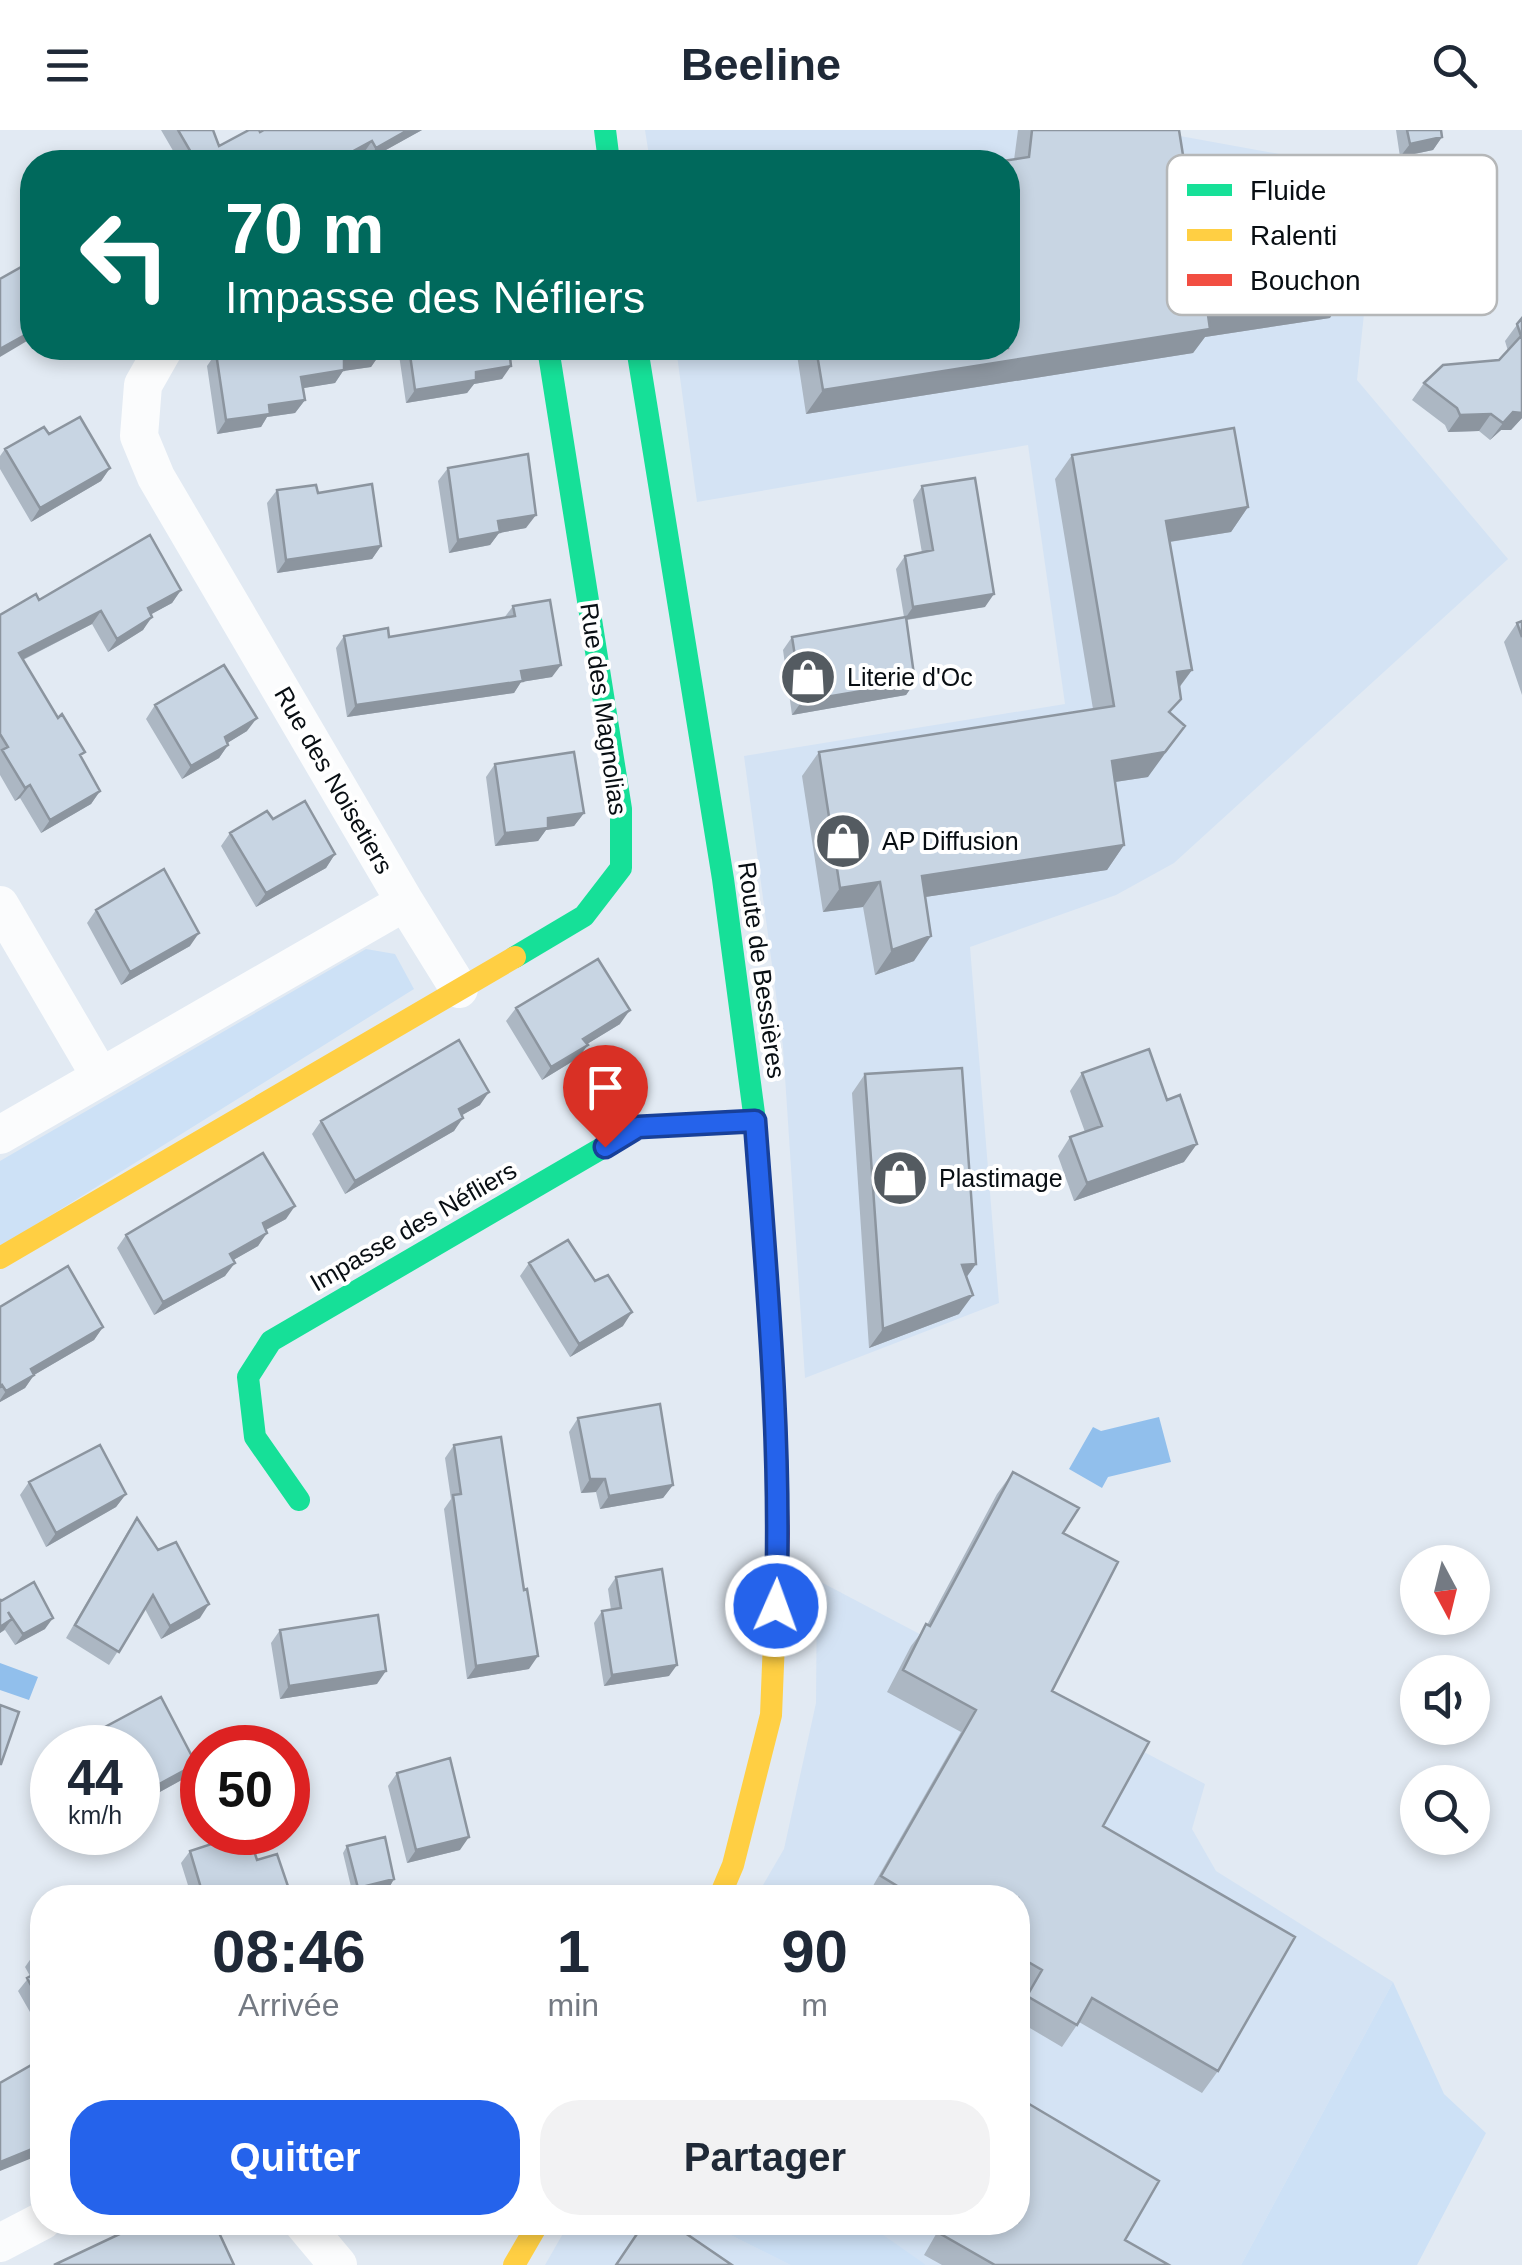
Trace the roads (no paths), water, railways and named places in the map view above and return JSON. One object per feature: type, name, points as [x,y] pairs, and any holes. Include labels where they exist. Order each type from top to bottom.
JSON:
[{"type":"street","name":"Rue des Noisetiers","points":[[0,1135],[405,902],[156,476],[138,436],[144,385],[158,360]]},
{"type":"street","name":"Rue des Magnolias","points":[[0,1258],[584,916],[621,868],[621,809],[550,360]]},
{"type":"street","name":"Route de Bessières","points":[[639,360],[720,860],[755,1121],[774,1391],[779,1534],[770,1715],[733,1866],[725,1885]]},
{"type":"street","points":[[405,902],[459,989]]},
{"type":"street","points":[[0,905],[100,1076]]},
{"type":"street","name":"Impasse des Néfliers","points":[[299,1500],[255,1437],[248,1377],[271,1340],[638,1127],[755,1121]]},
{"type":"street","points":[[0,2243],[30,2227]]},
{"type":"street","points":[[313,2235],[338,2265]]},
{"type":"street","points":[[514,2265],[531,2235]]},
{"type":"water","points":[[1159,1417],[1171,1462],[1108,1477],[1102,1488],[1069,1469],[1093,1427],[1101,1431]]},
{"type":"water","points":[[0,1663],[38,1677],[29,1700],[0,1690]]},
{"type":"place","name":"Literie d'Oc","points":[[808,677]]},
{"type":"place","name":"AP Diffusion","points":[[843,841]]},
{"type":"place","name":"Plastimage","points":[[900,1178]]}]
